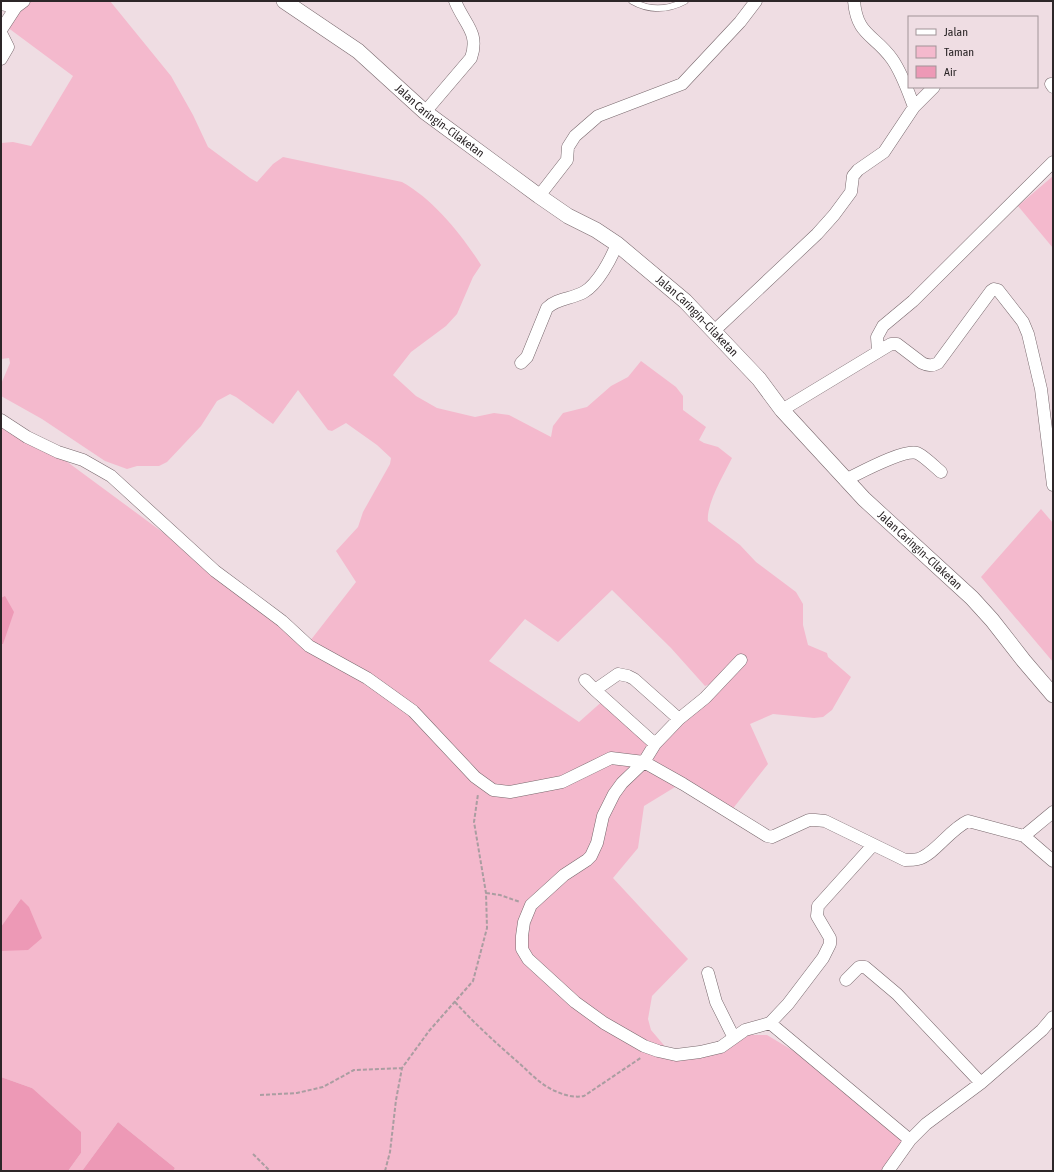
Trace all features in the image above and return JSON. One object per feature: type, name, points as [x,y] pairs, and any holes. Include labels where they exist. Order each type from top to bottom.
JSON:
[{"type":"street","name":"Jalan Caringin–Cilaketan","points":[[284,1],[358,51],[425,112],[539,196],[568,216],[596,230],[617,244],[685,301],[760,379],[782,410],[864,500],[972,598],[992,620],[1053,695]]},
{"type":"street","points":[[425,112],[471,58],[474,48],[474,37],[455,1]]},
{"type":"street","points":[[539,196],[567,160],[568,147],[575,136],[598,116],[682,84],[740,22],[756,1]]},
{"type":"street","points":[[854,1],[855,15],[860,27],[891,58],[898,68],[914,107]]},
{"type":"street","points":[[1,4],[20,4]]},
{"type":"street","points":[[1,59],[8,47],[1,31],[20,4]]},
{"type":"street","points":[[714,331],[817,234],[834,215],[851,192],[853,176],[858,170],[884,152],[914,107],[933,88]]},
{"type":"street","points":[[878,351],[877,337],[883,326],[923,291],[1053,162]]},
{"type":"street","points":[[521,363],[527,357],[547,308],[552,303],[584,292],[595,282],[610,261],[617,244]]},
{"type":"street","points":[[782,410],[878,351],[892,344],[897,344],[926,365],[934,365],[938,363],[991,291],[994,289],[998,290],[1024,322],[1028,334],[1041,389],[1053,485]]},
{"type":"street","points":[[1,420],[27,437],[58,452],[83,460],[111,476],[216,571],[282,621],[308,646],[367,678],[413,711],[475,777],[493,790],[510,792],[562,782],[611,758],[644,762],[683,784],[767,836],[772,837],[809,820],[816,820],[825,822],[905,860],[918,859],[929,852],[960,825],[968,821],[1024,836],[1053,861]]},
{"type":"street","points":[[845,480],[900,455],[910,453],[918,453],[941,472]]},
{"type":"street","points":[[741,660],[705,698],[679,719],[655,744],[644,762],[622,783],[614,794],[603,816],[597,843],[591,856],[564,875],[531,905],[524,922],[522,936],[522,949],[528,959],[575,1002],[604,1023],[644,1046],[676,1055],[700,1052],[721,1047],[745,1030],[770,1023],[788,1004],[823,958],[830,944],[830,938],[817,916],[818,906],[872,845]]},
{"type":"street","points":[[595,690],[618,674],[634,678],[679,719]]},
{"type":"street","points":[[585,680],[655,744]]},
{"type":"street","points":[[1024,836],[1053,812]]},
{"type":"street","points":[[846,980],[859,967],[866,967],[897,994],[981,1083]]},
{"type":"street","points":[[708,973],[716,1002],[734,1038]]},
{"type":"street","points":[[888,1171],[910,1140],[926,1124],[981,1083],[1042,1030],[1053,1017]]},
{"type":"street","points":[[770,1023],[910,1140]]},
{"type":"lane","points":[[632,1],[649,8],[675,6],[685,1]]},
{"type":"path","points":[[385,1171],[390,1152],[396,1100],[402,1068],[429,1030],[473,980],[487,928],[486,893],[474,822],[478,796],[475,777]]},
{"type":"path","points":[[486,893],[500,895],[531,905]]},
{"type":"path","points":[[455,1002],[481,1030],[534,1077],[553,1091],[567,1096],[584,1096],[645,1054],[658,1051]]},
{"type":"path","points":[[260,1095],[297,1093],[324,1086],[354,1070],[402,1068]]},
{"type":"path","points":[[253,1154],[270,1171]]},
{"type":"green space","points":[[29,1],[110,1],[171,76],[193,115],[208,147],[250,178],[257,182],[273,164],[283,157],[402,182],[425,198],[456,230],[481,265],[473,277],[457,314],[446,326],[411,352],[393,375],[416,396],[437,408],[475,417],[494,413],[509,415],[551,437],[553,426],[563,413],[587,407],[611,386],[628,377],[641,361],[676,387],[683,396],[683,410],[706,427],[699,440],[718,447],[732,458],[720,480],[713,498],[708,514],[708,521],[740,545],[756,562],[796,592],[803,604],[803,625],[808,645],[827,653],[828,657],[851,677],[832,710],[823,717],[814,718],[773,714],[750,724],[768,764],[731,811],[680,784],[644,806],[638,848],[613,878],[688,959],[652,996],[648,1019],[651,1030],[668,1050],[685,1060],[743,1035],[767,1035],[807,1059],[906,1143],[884,1171],[173,1171],[175,1168],[118,1122],[82,1171],[68,1171],[81,1153],[32,1088],[1,1077],[1,413],[310,641],[356,582],[336,551],[358,527],[363,512],[390,464],[391,458],[377,445],[346,423],[332,431],[328,430],[298,390],[273,424],[230,394],[217,401],[201,426],[167,462],[159,466],[137,466],[127,469],[105,461],[42,419],[1,396],[1,384],[10,363],[9,358],[1,359],[1,143],[13,142],[31,146],[73,76],[7,27]],"holes":[[[612,590],[671,648],[705,686],[718,681],[651,744],[606,698],[579,722],[489,661],[525,619],[558,642]]]},
{"type":"green space","points":[[1053,176],[1053,248],[1018,206]]},
{"type":"green space","points":[[1041,509],[1053,523],[1053,662],[981,577]]},
{"type":"water","points":[[5,596],[14,612],[3,644],[1,644],[1,598]]},
{"type":"water","points":[[21,899],[29,907],[42,938],[28,950],[1,951],[1,927]]},
{"type":"water","points":[[1,1077],[32,1088],[81,1132],[81,1153],[68,1171],[1,1171]]},
{"type":"water","points":[[118,1122],[175,1168],[173,1171],[82,1171]]}]
